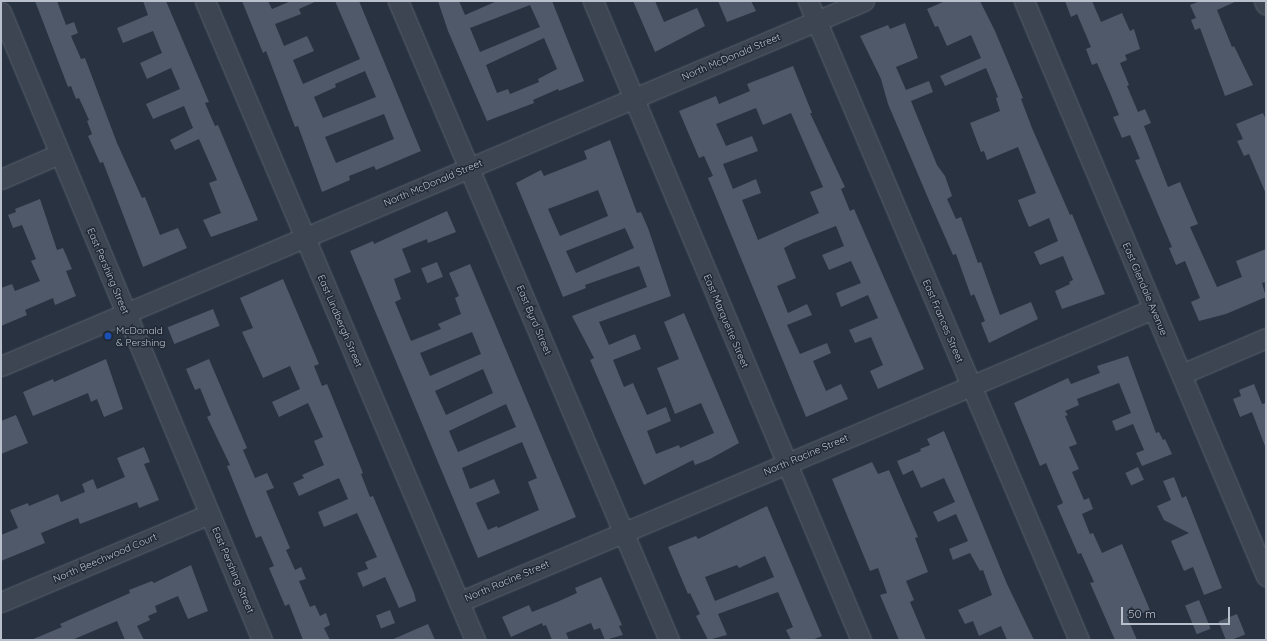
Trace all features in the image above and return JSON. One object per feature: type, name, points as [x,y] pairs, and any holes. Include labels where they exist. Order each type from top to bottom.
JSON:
[{"type":"street","name":"East Lindbergh Street","points":[[205,1],[475,640]]},
{"type":"street","name":"East Byrd Street","points":[[398,1],[669,640]]},
{"type":"street","name":"East Marquette Street","points":[[592,1],[861,640]]},
{"type":"street","name":"East Frances Street","points":[[808,1],[1079,640]]},
{"type":"street","name":"North McDonald Street","points":[[1,366],[864,1]]},
{"type":"street","name":"East Glendale Avenue","points":[[1024,1],[1266,576]]},
{"type":"street","points":[[1264,1],[1266,5]]},
{"type":"street","name":"East Pershing Street","points":[[1,12],[262,640]]},
{"type":"street","points":[[1,179],[59,154]]},
{"type":"street","name":"North Racine Street","points":[[459,602],[1153,309]]},
{"type":"street","points":[[1182,374],[1266,338]]},
{"type":"street","name":"North Beechwood Court","points":[[1,602],[209,514]]},
{"type":"building","points":[[35,1],[57,1],[66,25],[74,22],[78,33],[71,36],[81,59],[85,58],[117,143],[142,198],[145,197],[160,235],[178,228],[187,248],[143,267],[103,162],[100,163],[88,136],[92,134],[87,121],[89,120],[79,98],[76,99],[71,86],[68,87]]},
{"type":"building","points":[[143,1],[166,1],[209,102],[205,103],[215,126],[218,125],[258,220],[211,237],[203,220],[221,213],[209,183],[217,180],[199,139],[175,150],[170,140],[193,128],[184,106],[153,119],[146,104],[180,89],[171,68],[147,79],[140,63],[162,53],[153,31],[123,43],[117,28],[148,15]]},
{"type":"building","points":[[242,1],[268,1],[272,9],[291,1],[317,1],[299,9],[301,14],[275,24],[284,46],[307,36],[314,51],[293,60],[303,84],[360,59],[335,1],[359,1],[421,151],[376,170],[374,166],[349,176],[350,180],[322,192],[298,126],[295,127],[266,51],[263,53]],"holes":[[[365,71],[376,97],[323,118],[314,97],[336,87],[335,84]],[[384,114],[394,139],[336,163],[325,137]]]},
{"type":"building","points":[[438,1],[459,1],[465,15],[497,1],[552,1],[584,81],[559,91],[558,89],[533,100],[534,103],[487,121],[448,31]],"holes":[[[530,5],[540,27],[480,52],[470,28]],[[544,38],[557,69],[538,79],[539,82],[510,94],[508,89],[497,93],[486,65]]]},
{"type":"building","points":[[633,1],[655,1],[664,22],[697,8],[705,26],[655,52]]},
{"type":"building","points":[[718,1],[751,1],[756,11],[727,22]]},
{"type":"building","points":[[945,1],[980,1],[995,31],[1023,98],[1021,99],[1032,128],[1070,215],[1072,214],[1105,294],[1062,309],[1055,291],[1070,284],[1069,282],[1073,280],[1063,256],[1040,265],[1034,252],[1058,241],[1049,218],[1029,227],[1023,213],[1018,200],[1036,193],[1018,147],[987,160],[984,151],[981,152],[970,123],[1000,111],[996,98],[998,97],[986,68],[945,86],[940,76],[981,58],[971,35],[947,46],[938,26],[935,27],[927,9]]},
{"type":"building","points":[[1065,1],[1092,1],[1101,22],[1122,13],[1130,31],[1134,29],[1140,49],[1125,55],[1127,60],[1120,63],[1129,85],[1127,86],[1138,112],[1145,109],[1151,123],[1144,126],[1168,187],[1180,182],[1198,224],[1190,227],[1217,287],[1242,277],[1236,261],[1266,249],[1266,282],[1262,283],[1266,297],[1226,314],[1199,321],[1191,302],[1200,298],[1185,261],[1176,265],[1169,248],[1172,247],[1135,160],[1140,159],[1130,135],[1122,138],[1113,117],[1119,115],[1097,63],[1092,65],[1086,49],[1091,47],[1077,14],[1071,17]]},
{"type":"building","points":[[1200,1],[1237,1],[1217,10],[1232,47],[1234,46],[1253,85],[1225,96],[1200,28],[1195,30],[1191,20],[1196,18],[1190,5]]},
{"type":"building","points":[[905,23],[918,58],[896,67],[906,90],[929,81],[933,92],[911,101],[937,165],[945,176],[952,196],[947,199],[956,219],[961,217],[978,263],[981,262],[1000,315],[1031,302],[1038,319],[989,343],[981,323],[985,321],[974,294],[971,296],[956,254],[953,255],[888,104],[881,79],[860,36],[888,25],[890,29]]},
{"type":"building","points":[[793,66],[812,113],[810,113],[845,187],[841,189],[850,211],[854,209],[924,369],[878,389],[870,371],[883,365],[871,337],[855,343],[849,330],[878,318],[868,295],[841,307],[836,293],[861,283],[851,261],[829,270],[822,255],[844,246],[836,226],[793,243],[784,248],[796,278],[777,286],[788,313],[807,304],[812,315],[787,325],[800,354],[827,343],[831,353],[813,361],[826,391],[841,384],[848,399],[806,417],[708,178],[713,176],[704,156],[699,158],[679,111],[716,96],[719,104],[750,91],[747,84]],"holes":[[[756,108],[763,125],[791,113],[823,187],[810,192],[819,213],[758,240],[742,200],[761,193],[756,179],[733,189],[723,164],[758,151],[752,136],[726,146],[716,124]]]},
{"type":"building","points":[[1263,113],[1266,120],[1266,194],[1249,154],[1244,156],[1237,141],[1243,139],[1236,124]]},
{"type":"building","points":[[610,140],[637,213],[641,212],[648,228],[671,296],[599,322],[609,345],[635,334],[641,349],[613,360],[624,387],[633,383],[647,415],[666,407],[671,421],[647,431],[656,454],[679,445],[680,448],[714,433],[701,403],[675,414],[657,368],[679,359],[664,322],[684,313],[739,443],[710,459],[695,465],[693,460],[644,485],[590,360],[594,358],[572,316],[647,287],[639,266],[585,285],[586,288],[563,297],[516,183],[541,170],[544,176],[587,159],[584,151]],"holes":[[[598,190],[608,216],[560,236],[548,209]],[[625,228],[634,248],[576,273],[566,251]]]},
{"type":"building","points":[[40,199],[57,250],[63,248],[72,269],[66,271],[76,296],[55,305],[53,298],[25,310],[27,315],[1,326],[1,288],[12,284],[15,291],[40,281],[31,261],[36,259],[22,225],[13,228],[8,215],[16,212],[15,209]]},
{"type":"building","points":[[447,211],[456,232],[428,243],[427,239],[402,249],[411,272],[394,279],[401,299],[395,302],[411,341],[441,329],[438,324],[461,314],[455,298],[459,296],[449,273],[470,264],[576,517],[478,558],[350,251],[373,241],[374,244]],"holes":[[[472,332],[481,354],[430,376],[420,353]],[[483,369],[493,393],[446,415],[435,391]],[[506,404],[516,427],[458,452],[449,431]],[[522,442],[537,478],[528,482],[539,510],[498,528],[497,526],[488,530],[476,503],[500,493],[494,479],[470,489],[462,468]]]},
{"type":"building","points":[[437,262],[443,277],[427,283],[421,268]]},
{"type":"building","points":[[283,279],[319,364],[314,366],[322,386],[327,384],[363,473],[361,474],[370,497],[373,496],[414,593],[416,601],[399,608],[385,577],[363,587],[357,573],[368,569],[365,562],[377,557],[357,513],[324,527],[318,512],[348,499],[339,478],[299,496],[293,483],[304,478],[302,475],[324,465],[314,441],[323,437],[308,403],[279,417],[272,402],[300,389],[290,366],[263,378],[242,332],[253,328],[240,298]]},
{"type":"building","points":[[213,309],[220,326],[174,344],[168,327]]},
{"type":"building","points":[[1128,356],[1156,433],[1159,432],[1163,440],[1165,439],[1172,454],[1142,466],[1136,453],[1144,450],[1133,424],[1116,431],[1112,421],[1131,413],[1119,383],[1077,399],[1079,405],[1065,411],[1068,415],[1065,416],[1077,444],[1069,447],[1079,469],[1072,472],[1084,500],[1089,498],[1093,509],[1082,514],[1090,534],[1093,533],[1102,553],[1122,544],[1150,610],[1128,619],[1137,640],[1115,640],[1090,583],[1094,582],[1081,553],[1078,554],[1057,506],[1063,503],[1046,463],[1040,466],[1014,403],[1068,378],[1071,384],[1100,373],[1097,366]]},
{"type":"building","points":[[106,359],[123,409],[104,417],[97,399],[91,402],[88,393],[33,416],[23,392],[53,379],[54,382]]},
{"type":"building","points":[[209,359],[247,448],[243,450],[255,478],[267,473],[274,488],[266,491],[290,548],[286,550],[295,570],[301,567],[306,579],[299,581],[310,607],[315,605],[320,616],[326,613],[330,625],[324,628],[330,640],[303,640],[289,604],[285,606],[269,568],[274,566],[261,536],[256,538],[227,466],[230,465],[207,417],[211,415],[200,388],[195,390],[186,369]]},
{"type":"building","points":[[1254,384],[1262,404],[1266,403],[1265,446],[1252,412],[1240,417],[1233,399],[1241,396],[1239,390]]},
{"type":"building","points":[[16,415],[28,443],[1,454],[1,421]]},
{"type":"building","points":[[944,431],[1007,584],[1034,640],[1007,640],[1001,626],[979,636],[973,621],[965,624],[958,610],[992,595],[983,570],[980,571],[970,553],[953,560],[949,549],[968,541],[956,514],[938,522],[933,512],[955,502],[944,478],[921,488],[913,470],[903,475],[897,461],[921,451],[920,449],[930,445],[927,439]]},
{"type":"building","points":[[144,447],[150,462],[144,464],[159,500],[139,508],[137,502],[80,524],[78,518],[41,533],[45,543],[1,561],[1,535],[18,528],[10,510],[28,503],[29,506],[58,494],[61,502],[85,492],[82,484],[93,479],[97,489],[125,477],[117,458]]},
{"type":"building","points":[[872,462],[878,474],[889,470],[918,537],[915,538],[928,572],[906,581],[914,600],[910,602],[926,640],[899,640],[880,595],[887,593],[878,568],[870,571],[832,479]]},
{"type":"building","points":[[1138,467],[1144,480],[1131,486],[1125,473]]},
{"type":"building","points":[[1174,477],[1182,498],[1186,496],[1222,588],[1204,595],[1193,567],[1184,571],[1171,541],[1189,533],[1164,520],[1157,506],[1171,500],[1163,481]]},
{"type":"building","points":[[767,506],[822,636],[812,640],[791,640],[786,630],[793,627],[778,592],[718,614],[727,635],[708,640],[696,616],[700,614],[690,593],[688,594],[668,547],[696,536],[698,539]],"holes":[[[765,556],[774,577],[715,601],[705,577],[737,565],[739,568]]]},
{"type":"building","points":[[191,565],[208,611],[188,619],[178,596],[155,606],[157,612],[148,616],[150,620],[137,626],[144,640],[125,640],[117,621],[72,640],[31,640],[62,627],[60,624],[130,593],[129,590],[152,581],[154,583]]},
{"type":"building","points":[[601,577],[622,625],[619,626],[623,635],[605,640],[600,628],[594,630],[591,623],[566,633],[569,640],[552,640],[546,625],[543,626],[542,623],[511,637],[502,617],[529,605],[532,612],[557,602],[577,593],[575,588]]},
{"type":"building","points":[[1199,600],[1211,629],[1197,634],[1185,606]]},
{"type":"building","points":[[390,610],[395,623],[381,628],[376,615]]},
{"type":"building","points":[[1237,614],[1245,634],[1231,640],[1226,640],[1218,621]]},
{"type":"building","points":[[428,624],[435,640],[391,640]]},
{"type":"place","name":"McDonald & Pershing","points":[[108,336]]}]
